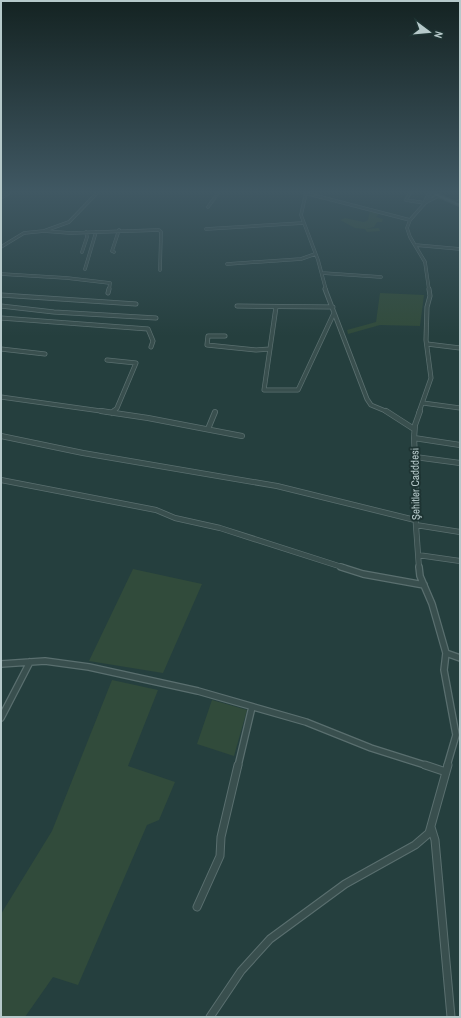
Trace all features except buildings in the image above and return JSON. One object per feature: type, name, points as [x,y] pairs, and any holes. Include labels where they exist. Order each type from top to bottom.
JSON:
[{"type":"street","points":[[1,247],[12,241]]},
{"type":"street","points":[[82,252],[86,241]]},
{"type":"street","points":[[85,269],[93,241]]},
{"type":"street","points":[[114,252],[112,251],[116,241]]},
{"type":"street","points":[[160,270],[161,241]]},
{"type":"street","points":[[310,241],[322,273],[334,313],[345,337],[362,387],[371,405],[381,408],[414,429]]},
{"type":"street","name":"Şehitler Cadddesi","points":[[413,241],[425,262],[430,296],[427,307],[427,344],[431,378],[414,429],[415,523],[420,576],[432,604],[446,653],[444,670],[456,735],[431,827]]},
{"type":"street","points":[[415,245],[460,249]]},
{"type":"street","points":[[227,264],[301,259],[315,254]]},
{"type":"street","points":[[322,273],[380,277]]},
{"type":"street","points":[[1,274],[67,278],[110,283],[108,292]]},
{"type":"street","points":[[1,296],[19,295],[136,304]]},
{"type":"street","points":[[1,306],[66,313],[156,318]]},
{"type":"street","points":[[236,306],[333,308]]},
{"type":"street","points":[[276,307],[264,390],[298,390],[334,313]]},
{"type":"street","points":[[1,318],[148,329],[153,341],[151,347]]},
{"type":"street","points":[[226,336],[208,336],[207,345],[256,350],[270,349]]},
{"type":"street","points":[[427,344],[460,348]]},
{"type":"street","points":[[1,350],[45,354]]},
{"type":"street","points":[[107,360],[136,363],[117,408],[112,413]]},
{"type":"street","points":[[1,397],[112,413],[242,436]]},
{"type":"street","points":[[423,404],[460,408]]},
{"type":"street","points":[[208,429],[215,412]]},
{"type":"street","points":[[1,436],[83,453],[277,486],[415,523],[460,532]]},
{"type":"street","points":[[414,438],[460,445]]},
{"type":"street","points":[[415,457],[460,463]]},
{"type":"street","points":[[1,480],[36,488],[156,510],[175,518],[220,528],[363,574],[424,585]]},
{"type":"street","points":[[418,554],[460,561]]},
{"type":"street","points":[[446,653],[460,658]]},
{"type":"street","points":[[1,664],[44,661],[88,667],[198,691],[306,722],[371,748],[446,772]]},
{"type":"street","points":[[1,718],[30,662]]},
{"type":"street","points":[[197,907],[220,856],[221,837],[252,707]]},
{"type":"street","points":[[210,1017],[241,971],[270,939],[345,884],[415,844],[429,833],[431,827]]},
{"type":"street","points":[[431,827],[435,840],[451,1017]]},
{"type":"green space","points":[[380,293],[424,295],[420,326],[380,325],[348,334],[347,330],[376,322]]},
{"type":"green space","points":[[133,569],[202,584],[163,673],[89,661]]},
{"type":"green space","points":[[112,680],[158,690],[128,766],[175,782],[159,820],[147,825],[78,985],[53,977],[25,1017],[1,1017],[1,914],[52,831]]},
{"type":"green space","points":[[212,700],[247,710],[234,756],[197,744]]}]
